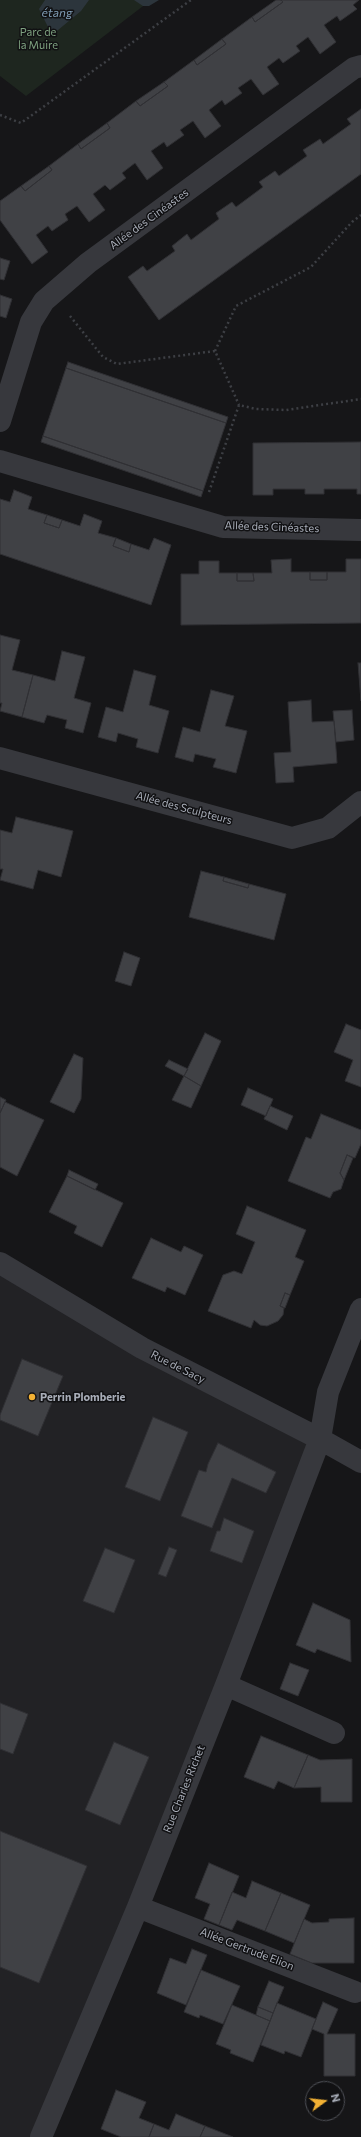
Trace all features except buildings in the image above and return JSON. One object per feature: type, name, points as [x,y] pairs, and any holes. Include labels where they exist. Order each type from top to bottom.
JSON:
[{"type":"street","name":"Allée des Cinéastes","points":[[0,421],[31,322],[44,301],[94,258],[354,68],[361,66]]},
{"type":"street","name":"Allée des Cinéastes","points":[[0,461],[223,526],[361,530]]},
{"type":"street","name":"Allée des Sculpteurs","points":[[0,758],[292,838],[328,828],[361,802]]},
{"type":"street","name":"Rue de Sacy","points":[[0,1263],[142,1348],[320,1439],[361,1462]]},
{"type":"street","name":"Rue Charles Richet","points":[[41,2137],[138,1907],[226,1685],[320,1439],[328,1392],[361,1309]]},
{"type":"street","points":[[226,1685],[334,1733]]},
{"type":"street","name":"Allée Gertrude Elion","points":[[138,1907],[355,1992]]},
{"type":"path","points":[[0,115],[21,123],[191,0]]},
{"type":"path","points":[[200,520],[239,405],[215,351],[236,306],[311,267],[352,222],[361,215]]},
{"type":"path","points":[[52,294],[103,357],[117,364],[215,351]]},
{"type":"path","points":[[239,405],[256,409],[286,410],[361,399]]},
{"type":"shaded area","points":[[0,1263],[320,1439],[41,2137],[0,2137]]},
{"type":"green space","name":"Parc de la Muire","points":[[0,0],[151,0],[26,96],[0,76]]},
{"type":"water","name":"étang","points":[[45,0],[89,0],[81,11],[52,35],[39,9]]},
{"type":"water","points":[[134,0],[159,0],[149,6],[143,6]]},
{"type":"place","name":"Perrin Plomberie","points":[[32,1397]]}]
